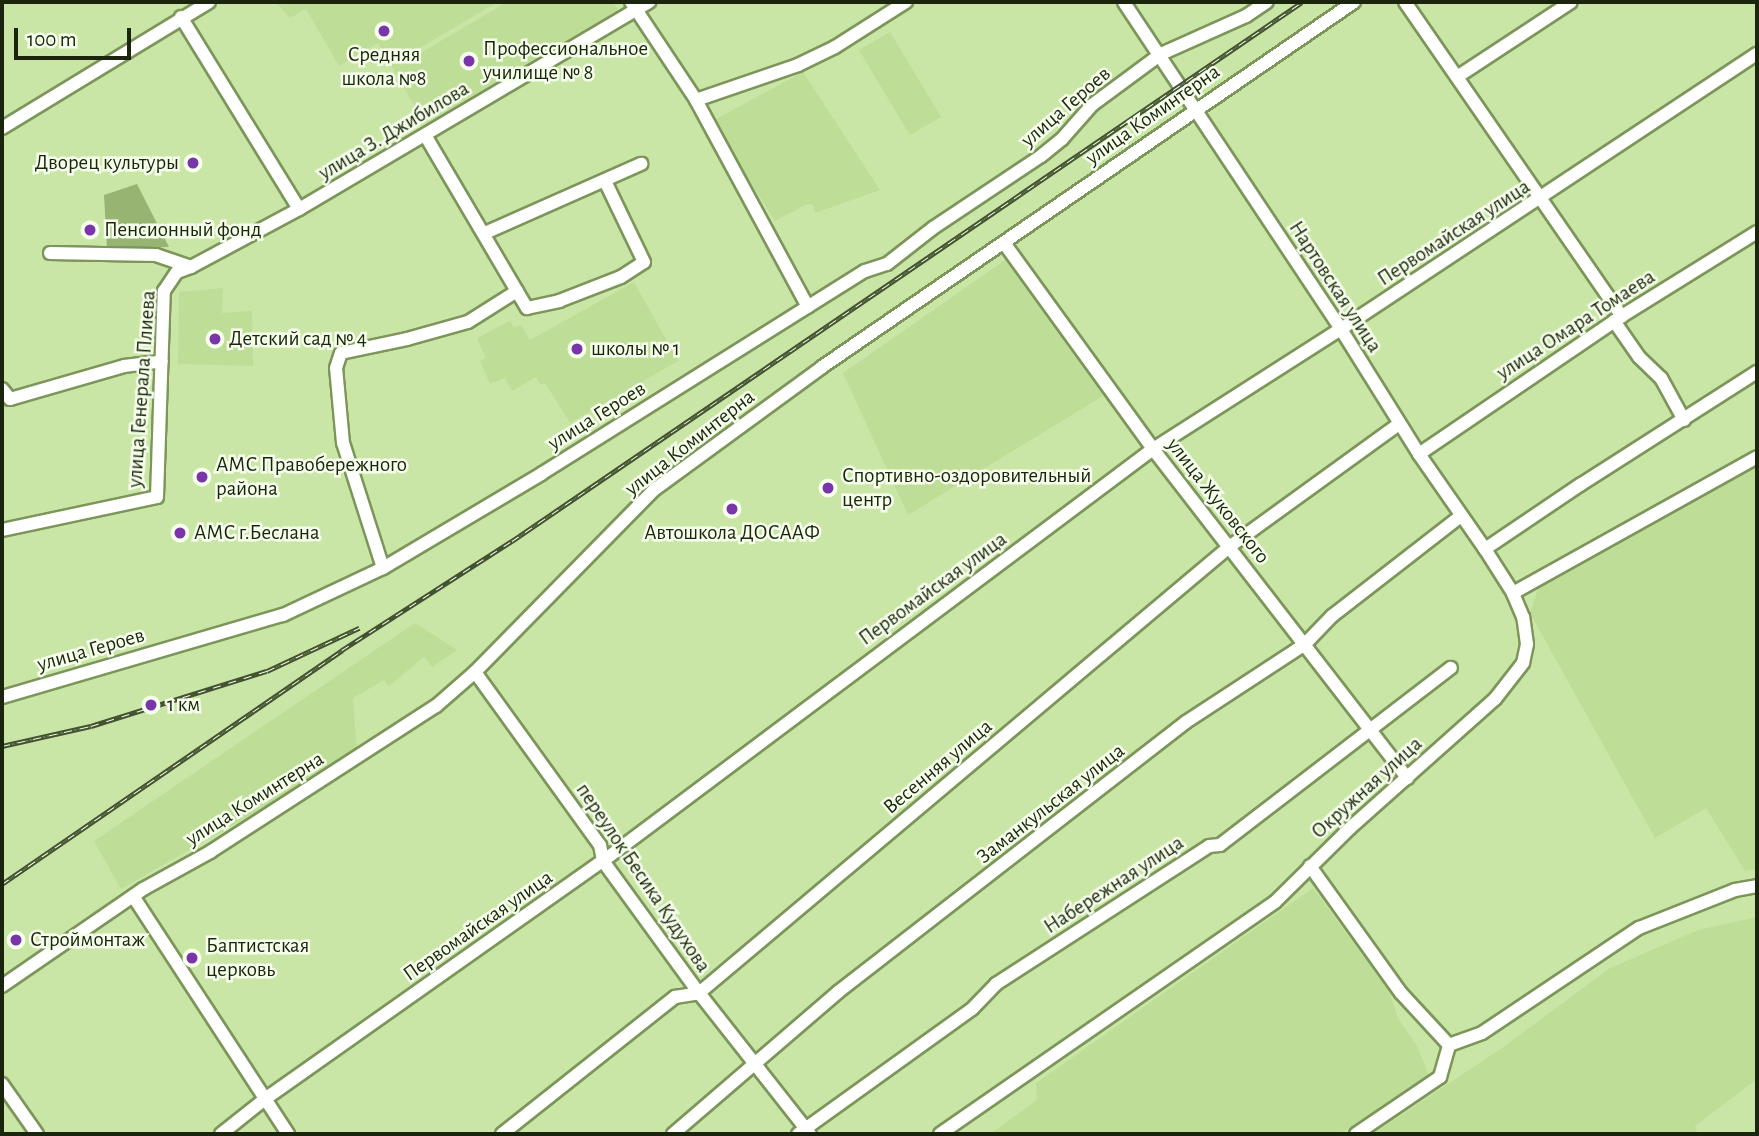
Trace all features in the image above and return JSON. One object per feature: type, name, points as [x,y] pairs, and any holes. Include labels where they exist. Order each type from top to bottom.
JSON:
[{"type":"street","name":"улица З. Джибилова","points":[[191,267],[299,209],[425,135],[634,6],[649,2]]},
{"type":"street","points":[[696,100],[798,65],[835,47],[906,2]]},
{"type":"street","name":"Нартовская улица","points":[[1124,2],[1161,54],[1399,424],[1513,593]]},
{"type":"street","name":"улица Героев","points":[[2,697],[283,615],[383,568],[541,474],[865,271],[887,264],[933,228],[991,192],[1062,139],[1091,105],[1161,54],[1246,16],[1266,2]]},
{"type":"street","name":"улица Коминтерна","points":[[2,986],[133,896],[210,852],[425,714],[475,672],[655,489],[822,367],[1195,108],[1354,2]]},
{"type":"street","points":[[1405,2],[1542,198],[1639,357],[1661,378],[1684,420]]},
{"type":"street","points":[[1457,76],[1570,2]]},
{"type":"street","points":[[2,128],[205,3]]},
{"type":"street","points":[[634,6],[696,100],[808,307]]},
{"type":"street","points":[[181,17],[299,209]]},
{"type":"street","name":"Первомайская улица","points":[[221,1134],[265,1099],[603,861],[1153,449],[1341,330],[1757,54]]},
{"type":"street","points":[[425,135],[527,308],[537,307],[621,277],[643,262],[604,181]]},
{"type":"street","points":[[485,233],[641,164]]},
{"type":"street","name":"улица Омара Томаева","points":[[1419,454],[1618,319],[1757,232]]},
{"type":"street","name":"улица Жуковского","points":[[1004,243],[1153,449],[1407,778]]},
{"type":"street","points":[[50,253],[156,255],[191,267]]},
{"type":"street","name":"улица Генерала Плиева","points":[[2,530],[157,497],[164,291],[177,272],[191,267]]},
{"type":"street","points":[[383,568],[343,443],[336,368],[341,352],[407,339],[468,321],[517,291]]},
{"type":"street","points":[[2,389],[10,399],[124,366],[162,361]]},
{"type":"street","points":[[1485,549],[1757,372]]},
{"type":"street","name":"Весенняя улица","points":[[502,1134],[675,997],[699,993],[1229,547],[1399,424]]},
{"type":"street","points":[[1513,593],[1757,457]]},
{"type":"street","name":"Заманкульская улица","points":[[673,1134],[752,1063],[838,992],[1186,722],[1305,645],[1332,616],[1461,516]]},
{"type":"street","name":"Окружная улица","points":[[940,1134],[1275,902],[1310,866],[1495,699],[1523,663],[1527,629],[1513,593]]},
{"type":"street","name":"Набережная улица","points":[[805,1132],[972,1009],[996,984],[1209,846],[1220,845],[1451,668]]},
{"type":"street","name":"переулок Бесика Кудухова","points":[[475,672],[600,845],[603,861],[805,1132]]},
{"type":"street","points":[[1310,866],[1401,993],[1449,1045]]},
{"type":"street","points":[[1449,1045],[1482,1034],[1639,928],[1735,890],[1757,887]]},
{"type":"street","points":[[133,896],[288,1134]]},
{"type":"street","points":[[1356,1134],[1440,1077],[1449,1045]]},
{"type":"street","points":[[2,1084],[37,1134]]},
{"type":"shaded area","name":"Профессиональное училище № 8","points":[[276,2],[498,2],[399,60],[393,52],[400,65],[507,2],[613,2],[618,10],[425,124],[378,43],[339,66],[306,9],[290,18]]},
{"type":"shaded area","points":[[890,32],[941,117],[910,135],[859,50]]},
{"type":"shaded area","points":[[803,72],[880,190],[815,213],[812,204],[805,205],[775,221],[747,177],[716,119]]},
{"type":"shaded area","points":[[137,184],[169,247],[107,248],[104,195]]},
{"type":"shaded area","points":[[1005,260],[1103,396],[908,515],[843,373]]},
{"type":"shaded area","name":"школы № 1","points":[[634,282],[678,361],[570,423],[545,383],[541,385],[536,377],[512,391],[505,378],[490,384],[480,361],[486,358],[477,338],[510,321],[514,328],[521,325],[530,340]]},
{"type":"shaded area","name":"Детский сад № 4","points":[[223,288],[222,313],[252,311],[253,366],[178,364],[179,292]]},
{"type":"shaded area","points":[[1757,466],[1757,869],[1745,871],[1706,808],[1655,838],[1530,613],[1538,589]]},
{"type":"shaded area","points":[[415,623],[457,650],[432,667],[424,657],[389,686],[384,680],[353,698],[357,754],[121,889],[94,841]]},
{"type":"shaded area","points":[[1313,888],[1389,991],[1398,1018],[1417,1046],[1429,1076],[1340,1134],[990,1134],[1037,1100],[1036,1083]]},
{"type":"shaded area","points":[[1757,917],[1757,1079],[1695,1126],[1698,1134],[1373,1134],[1502,1048],[1610,968],[1698,930]]},
{"type":"railway","points":[[2,884],[342,650],[512,541],[1302,2]]},
{"type":"railway","points":[[2,746],[91,726],[267,671],[359,628]]},
{"type":"place","name":"Средняя школа №8","points":[[384,31]]},
{"type":"place","name":"Профессиональное училище № 8","points":[[469,61]]},
{"type":"place","name":"Дворец культуры","points":[[193,163]]},
{"type":"place","name":"Пенсионный фонд","points":[[90,230]]},
{"type":"place","name":"Детский сад № 4","points":[[215,339]]},
{"type":"place","name":"школы № 1","points":[[577,349]]},
{"type":"place","name":"АМС Правобережного района","points":[[202,477]]},
{"type":"place","name":"Спортивно-оздоровительный центр","points":[[828,488]]},
{"type":"place","name":"Автошкола ДОСААФ","points":[[732,509]]},
{"type":"place","name":"АМС г.Беслана","points":[[180,533]]},
{"type":"place","name":"1 км","points":[[151,705]]},
{"type":"place","name":"Строймонтаж","points":[[16,940]]},
{"type":"place","name":"Баптистская церковь","points":[[192,958]]}]
